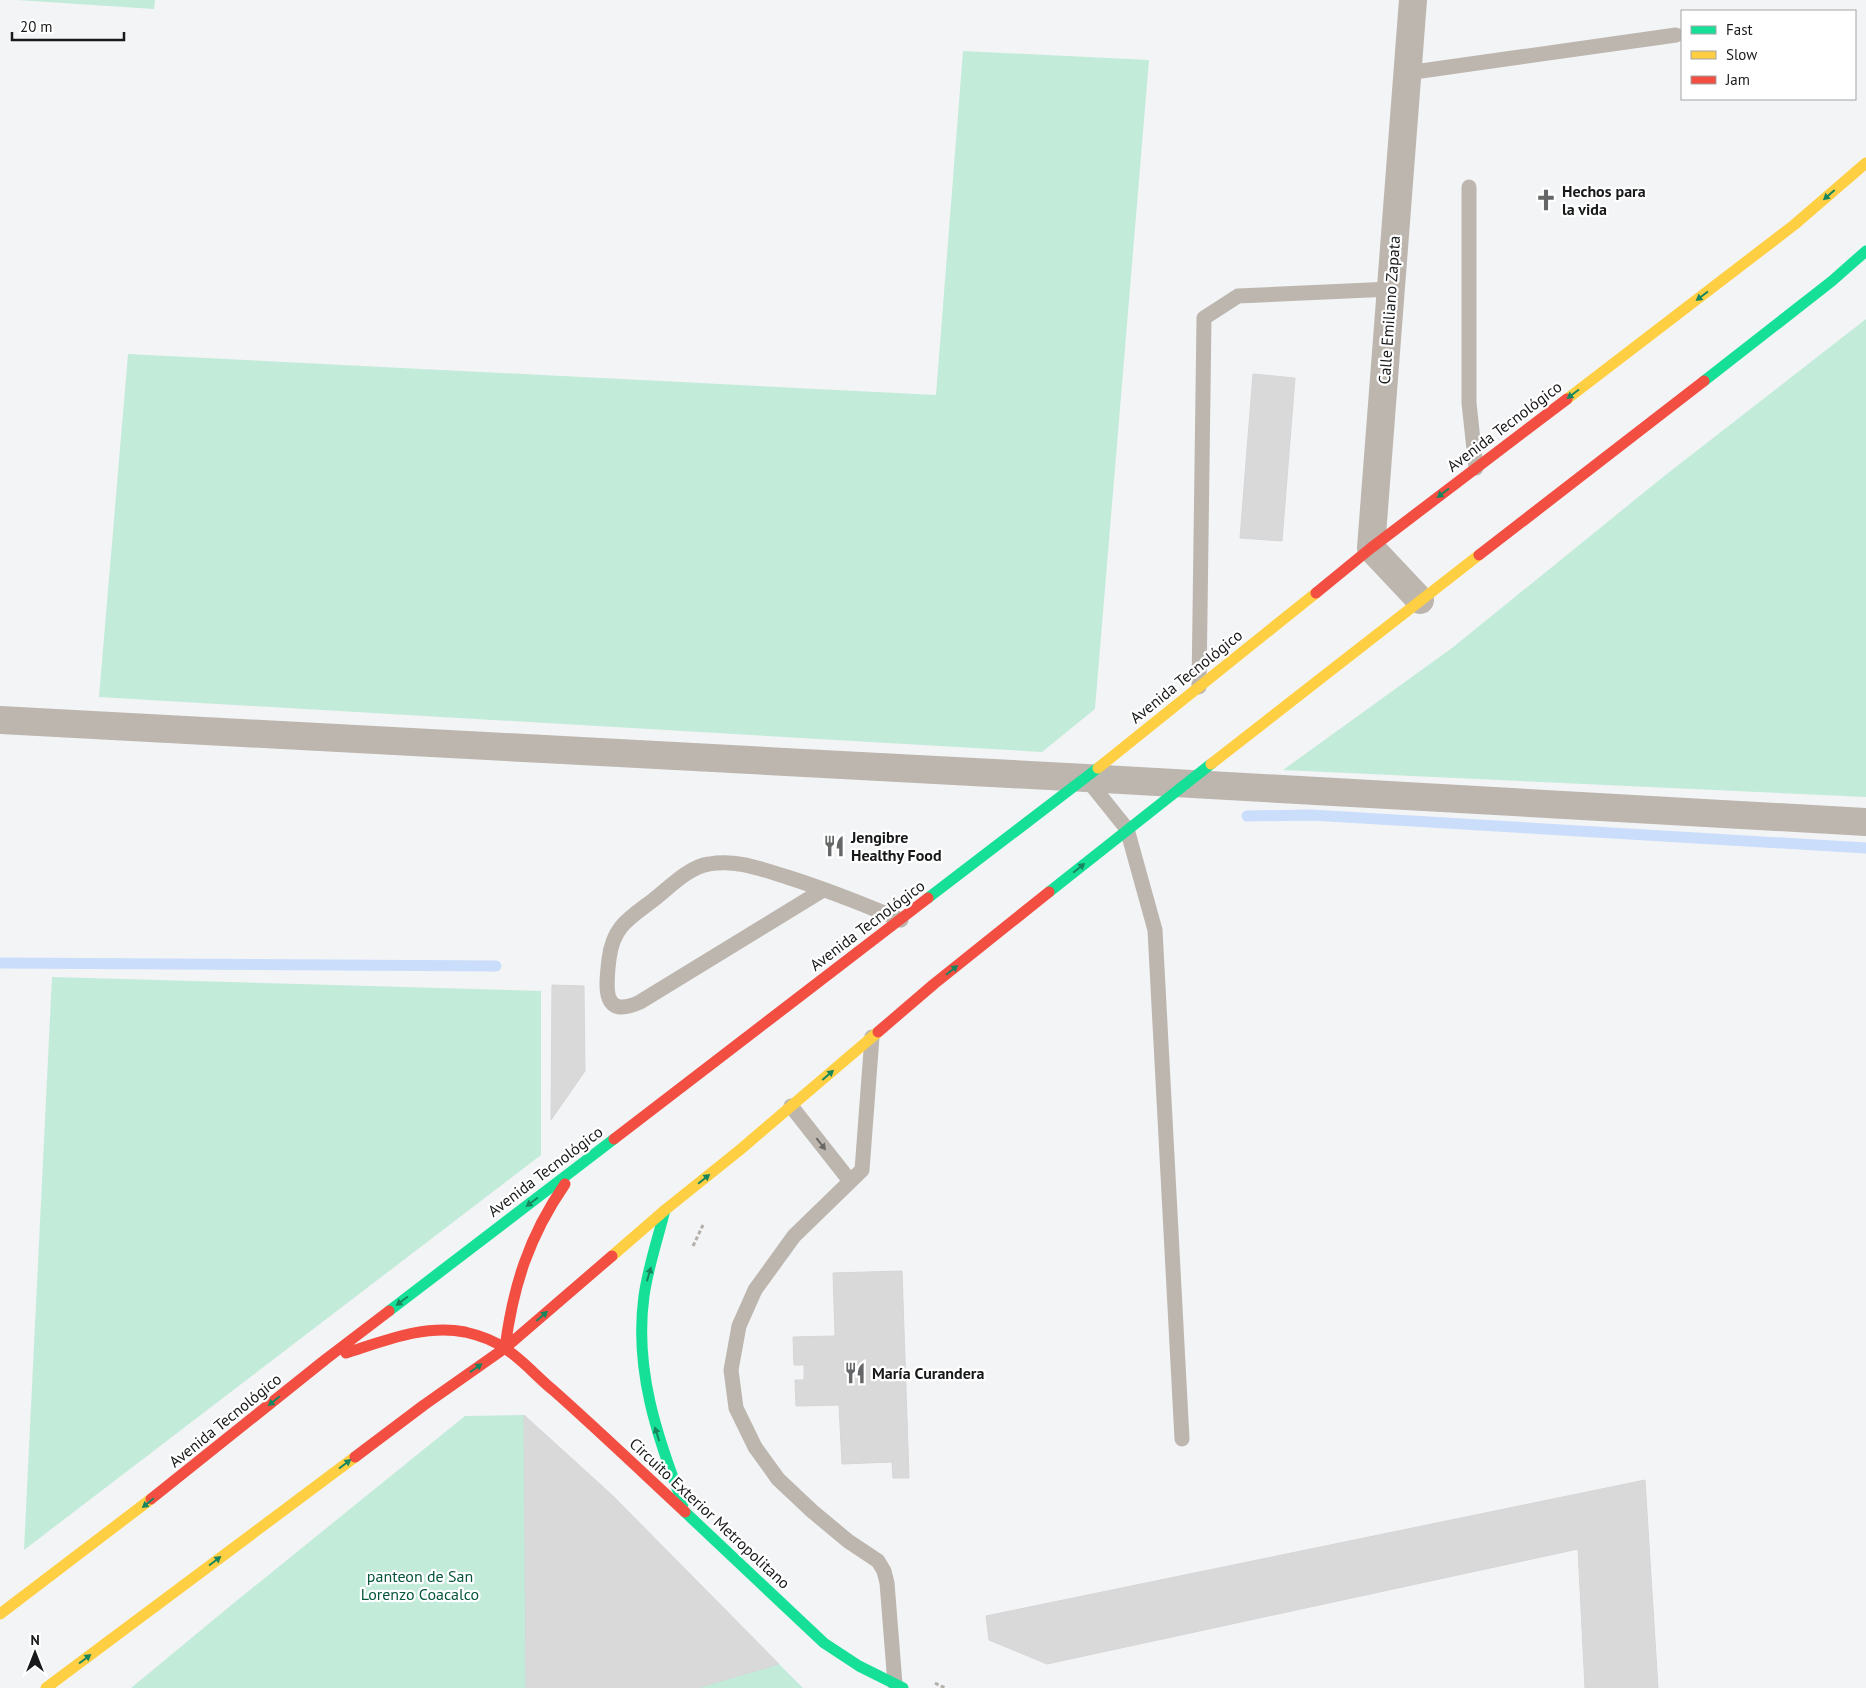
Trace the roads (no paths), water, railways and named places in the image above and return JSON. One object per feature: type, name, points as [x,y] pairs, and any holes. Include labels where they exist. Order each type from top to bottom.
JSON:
[{"type":"main road","name":"Avenida Tecnológico","points":[[0,1614],[119,1525],[326,1360],[1086,778],[1371,548],[1794,225],[1866,163]]},
{"type":"main road","points":[[46,1688],[424,1405],[505,1348],[934,984],[1127,829],[1832,282],[1866,251]]},
{"type":"main road","points":[[505,1348],[512,1303],[534,1238],[560,1191],[584,1162]]},
{"type":"main road","points":[[666,1210],[644,1293],[640,1321],[640,1343],[646,1387],[654,1423],[686,1513]]},
{"type":"main road","name":"Circuito Exterior Metropolitano","points":[[326,1360],[392,1337],[422,1331],[473,1333],[492,1340],[505,1348],[592,1425],[824,1643],[859,1666],[899,1686]]},
{"type":"street","name":"Calle Emiliano Zapata","points":[[1371,548],[1413,0]]},
{"type":"street","points":[[1371,548],[1420,600]]},
{"type":"street","points":[[0,720],[1866,822]]},
{"type":"lane","points":[[1408,73],[1676,35]]},
{"type":"lane","points":[[1469,187],[1469,403],[1476,468]]},
{"type":"lane","points":[[1198,687],[1204,318],[1238,296],[1391,289]]},
{"type":"lane","points":[[1086,778],[1127,829],[1155,930],[1182,1439]]},
{"type":"lane","points":[[823,890],[640,1002],[628,1008],[616,1006],[608,999],[606,987],[610,951],[614,938],[622,924],[692,870],[708,864],[750,865],[823,890],[900,920]]},
{"type":"lane","points":[[872,1037],[862,1170],[794,1236],[755,1290],[739,1326],[731,1370],[736,1408],[754,1447],[778,1479],[848,1541],[878,1561],[884,1571],[888,1583],[899,1686]]},
{"type":"lane","points":[[791,1106],[850,1181]]},
{"type":"waterway","points":[[1247,816],[1311,815],[1866,848]]},
{"type":"waterway","points":[[0,963],[496,966]]},
{"type":"place","name":"Hechos para la vida","points":[[1546,200]]},
{"type":"place","name":"Jengibre Healthy Food","points":[[834,846]]},
{"type":"place","name":"María Curandera","points":[[855,1373]]},
{"type":"park label","name":"panteon de San Lorenzo Coacalco","points":[[420,1585]]}]
